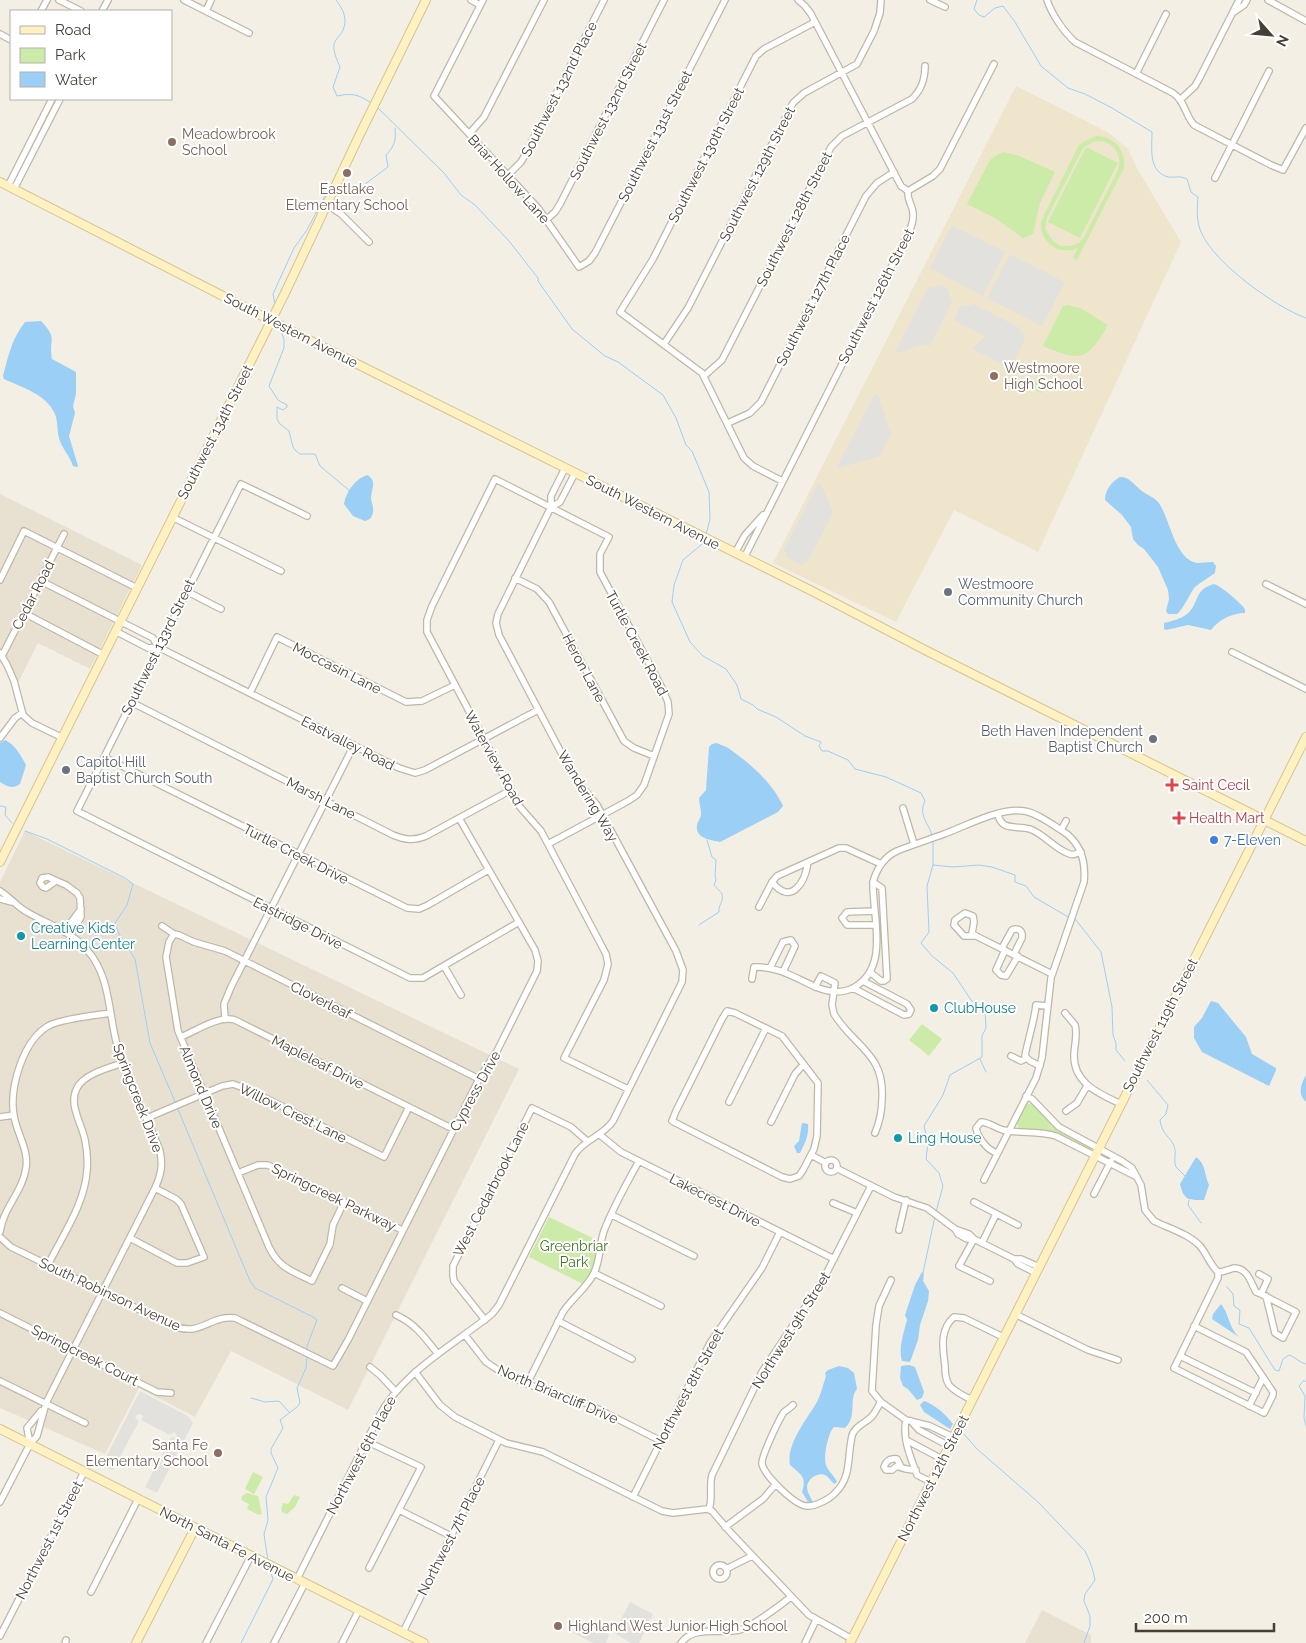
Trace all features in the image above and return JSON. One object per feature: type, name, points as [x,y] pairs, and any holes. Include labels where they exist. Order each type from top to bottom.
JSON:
[{"type":"main road","name":"Southwest 134th Street","points":[[0,862],[272,321],[326,204],[426,0]]},
{"type":"main road","name":"South Western Avenue","points":[[7,186],[1306,841]]},
{"type":"main road","name":"Southwest 119th Street","points":[[1015,1314],[1306,737]]},
{"type":"main road","name":"Northwest 12th Street","points":[[851,1641],[1015,1314]]},
{"type":"main road","name":"North Santa Fe Avenue","points":[[0,1429],[403,1632],[412,1640],[424,1643]]},
{"type":"main road","points":[[136,1643],[195,1528]]},
{"type":"street","points":[[59,0],[79,10]]},
{"type":"street","points":[[184,0],[249,33]]},
{"type":"street","points":[[206,11],[211,0]]},
{"type":"street","points":[[471,0],[481,2]]},
{"type":"street","points":[[469,134],[484,117],[544,0]]},
{"type":"street","name":"Southwest 132nd Place","points":[[508,175],[525,155],[604,0]]},
{"type":"street","name":"Southwest 132nd Street","points":[[547,219],[560,204],[664,0]]},
{"type":"street","name":"Southwest 131st Street","points":[[579,267],[589,261],[595,253],[725,0]]},
{"type":"street","points":[[798,0],[808,9],[901,186],[908,191],[933,176],[940,169],[994,64]]},
{"type":"street","name":"Southwest 129th Street","points":[[664,344],[688,308],[793,103],[804,93],[857,64],[878,22],[881,0]]},
{"type":"street","points":[[930,0],[945,7]]},
{"type":"street","points":[[1047,0],[1062,27],[1075,42],[1173,93],[1181,99],[1188,117],[1194,125],[1283,170],[1306,128]]},
{"type":"street","points":[[1181,99],[1197,82],[1234,12],[1238,0]]},
{"type":"street","points":[[1234,12],[1244,5],[1247,0]]},
{"type":"street","points":[[1268,0],[1306,21]]},
{"type":"street","name":"Briar Hollow Lane","points":[[481,2],[434,96],[547,219],[579,267]]},
{"type":"street","points":[[1136,74],[1166,14]]},
{"type":"street","name":"Southwest 130th Street","points":[[664,344],[620,312],[653,259],[756,56],[764,49],[815,22]]},
{"type":"street","name":"Southwest 128th Street","points":[[704,376],[722,360],[831,147],[837,140],[915,97],[925,79],[925,66]]},
{"type":"street","points":[[1215,178],[1269,72]]},
{"type":"street","points":[[7,186],[51,100]]},
{"type":"street","points":[[7,186],[47,125],[60,100]]},
{"type":"street","points":[[40,121],[47,125]]},
{"type":"street","name":"Southwest 127th Place","points":[[728,423],[750,413],[761,402],[866,196],[877,183],[894,172]]},
{"type":"street","name":"Southwest 126th Street","points":[[744,558],[908,234],[913,211],[908,191]]},
{"type":"street","points":[[326,204],[341,214],[369,242]]},
{"type":"street","points":[[664,344],[695,366],[704,376],[747,461],[752,466],[782,481]]},
{"type":"street","name":"Wandering Way","points":[[565,468],[551,496],[551,508],[498,614],[496,627],[502,643],[574,777],[594,800],[676,951],[683,970],[680,985],[617,1111],[609,1126],[600,1135]]},
{"type":"street","name":"Wandering Way","points":[[551,508],[560,502],[575,473]]},
{"type":"street","name":"Waterview Road","points":[[551,508],[495,479],[432,606],[427,620],[427,632],[520,807],[538,827],[604,949],[608,964],[604,980],[564,1058],[628,1088]]},
{"type":"street","name":"Southwest 133rd Street","points":[[77,811],[241,484],[307,516]]},
{"type":"street","name":"Turtle Creek Road","points":[[548,844],[640,792],[669,714],[668,702],[600,572],[600,554],[609,537],[551,508]]},
{"type":"street","name":"Southwest 126th Street","points":[[735,553],[745,535],[766,512]]},
{"type":"street","points":[[172,517],[281,571]]},
{"type":"street","points":[[0,580],[24,531],[137,588]]},
{"type":"street","name":"Cedar Road","points":[[1,655],[64,534]]},
{"type":"street","name":"Heron Lane","points":[[516,578],[537,589],[549,602],[624,741],[634,748],[654,756]]},
{"type":"street","name":"Eastvalley Road","points":[[41,581],[153,638],[158,647]]},
{"type":"street","points":[[1266,584],[1306,604]]},
{"type":"street","points":[[186,592],[221,609]]},
{"type":"street","points":[[24,613],[104,655]]},
{"type":"street","name":"Eastvalley Road","points":[[115,631],[148,648],[158,647],[399,768],[415,773],[425,770],[538,710]]},
{"type":"street","name":"Moccasin Lane","points":[[250,693],[277,637],[406,702],[422,701],[455,685]]},
{"type":"street","points":[[1232,652],[1306,690]]},
{"type":"street","points":[[1,655],[14,681],[22,713],[32,723],[62,738]]},
{"type":"street","name":"Marsh Lane","points":[[131,702],[393,835],[410,840],[420,838],[511,790]]},
{"type":"street","points":[[0,738],[22,713]]},
{"type":"street","points":[[181,1038],[225,1019],[224,1008],[226,999],[354,745]]},
{"type":"street","name":"Turtle Creek Drive","points":[[104,757],[395,904],[410,909],[419,909],[428,905],[488,870]]},
{"type":"street","points":[[902,808],[914,844]]},
{"type":"street","name":"Eastridge Drive","points":[[77,811],[410,978],[423,978],[519,922]]},
{"type":"street","points":[[752,979],[754,967],[770,968],[783,972],[834,992],[853,988],[863,981],[870,972],[876,958],[873,882],[881,864],[892,854],[914,844],[998,814],[1016,811],[1028,812],[1068,835],[1081,852],[1085,869],[1084,882],[1052,974],[1040,1066],[984,1180]]},
{"type":"street","points":[[998,814],[1001,822],[1010,827],[1033,830],[1047,838],[1056,847],[1072,855],[1081,852]]},
{"type":"street","name":"Cypress Drive","points":[[333,1366],[479,1079],[497,1051],[537,971],[537,954],[459,818]]},
{"type":"street","points":[[1061,830],[1066,821]]},
{"type":"street","points":[[759,907],[777,876],[842,847],[881,864]]},
{"type":"street","points":[[772,882],[786,892],[793,892],[797,889],[805,874],[808,862]]},
{"type":"street","points":[[56,881],[66,885],[77,893],[80,898],[82,913],[79,922],[67,933]]},
{"type":"street","points":[[870,972],[881,981],[884,982],[887,979],[883,891],[880,886],[873,882]]},
{"type":"street","name":"Springcreek Drive","points":[[0,891],[27,912],[67,933],[85,947],[100,969],[106,988],[117,1045],[161,1156],[161,1175],[155,1188],[46,1404],[27,1428],[30,1444]]},
{"type":"street","name":"Springcreek Drive","points":[[0,899],[14,903]]},
{"type":"street","points":[[875,911],[847,912],[842,918],[847,925],[876,924]]},
{"type":"street","points":[[976,936],[964,936],[954,925],[955,920],[965,913],[973,916],[972,933],[976,936],[1052,974]]},
{"type":"street","name":"Cloverleaf","points":[[162,926],[174,934],[179,934],[194,942],[219,948],[479,1079]]},
{"type":"street","points":[[1012,930],[1020,930],[1022,936],[1009,973],[1006,976],[1001,976],[996,970],[1004,949],[1012,930]]},
{"type":"street","name":"Almond Drive","points":[[174,934],[169,942],[166,957],[176,1025],[238,1173],[267,1233],[277,1261],[287,1269],[312,1281],[330,1244],[333,1224],[344,1202]]},
{"type":"street","points":[[770,968],[783,942],[791,940],[795,946],[783,972]]},
{"type":"street","points":[[444,966],[462,995]]},
{"type":"street","points":[[815,986],[821,976],[835,983],[832,1005],[834,1014],[873,1059],[881,1076],[883,1091],[881,1119],[876,1133]]},
{"type":"street","points":[[853,988],[904,1015],[909,1014],[910,1008],[907,1004],[863,981]]},
{"type":"street","points":[[1026,1058],[1029,1034],[1034,1021],[1036,1005],[1047,1006]]},
{"type":"street","points":[[727,1011],[735,1012],[766,1028],[786,1040],[803,1065],[817,1080],[819,1089],[817,1136],[811,1155],[798,1176],[793,1179],[786,1178],[672,1121],[727,1011]]},
{"type":"street","points":[[0,1232],[2,1222],[23,1180],[26,1168],[26,1153],[14,1115],[12,1098],[17,1073],[37,1035],[44,1029],[56,1023],[110,1013]]},
{"type":"street","points":[[1065,1013],[1075,1025],[1074,1058],[1080,1078],[1087,1086],[1121,1104]]},
{"type":"street","name":"Mapleleaf Drive","points":[[225,1019],[239,1022],[454,1129]]},
{"type":"street","points":[[730,1102],[766,1028]]},
{"type":"street","points":[[1011,1056],[1021,1061],[1026,1058]]},
{"type":"street","points":[[1026,1058],[1040,1066]]},
{"type":"street","points":[[48,1265],[81,1198],[87,1172],[85,1139],[74,1103],[76,1090],[86,1078],[123,1063]]},
{"type":"street","points":[[771,1122],[795,1074],[803,1065]]},
{"type":"street","name":"Willow Crest Lane","points":[[146,1118],[228,1084],[239,1085],[384,1157],[409,1108]]},
{"type":"street","points":[[1066,1111],[1077,1103],[1087,1086]]},
{"type":"street","points":[[1026,1096],[1032,1099],[1059,1127],[1132,1168],[1141,1185],[1145,1210],[1154,1221],[1192,1240],[1199,1246],[1218,1272],[1226,1272],[1233,1268],[1243,1270],[1249,1276],[1256,1292],[1263,1295],[1296,1312],[1283,1338],[1275,1333],[1263,1295],[1268,1279],[1259,1274]]},
{"type":"street","name":"West Cedarbrook Lane","points":[[485,1320],[456,1284],[453,1278],[453,1266],[532,1108],[571,1128],[586,1141]]},
{"type":"street","points":[[0,1117],[14,1115]]},
{"type":"street","points":[[997,1153],[988,1148],[977,1134],[976,1126],[983,1121],[1008,1131],[1053,1135],[1137,1176]]},
{"type":"street","points":[[586,1141],[600,1135]]},
{"type":"street","name":"Lakecrest Drive","points":[[600,1135],[616,1149],[834,1259]]},
{"type":"street","name":"Northwest 6th Place","points":[[297,1579],[383,1408],[395,1391],[415,1372],[485,1320],[499,1305],[575,1154],[586,1141]]},
{"type":"street","points":[[811,1155],[826,1163],[833,1160],[837,1163],[838,1169],[871,1186],[894,1197],[927,1208],[955,1228],[958,1234],[967,1239],[974,1239],[1014,1259],[1021,1259],[1037,1270]]},
{"type":"street","points":[[1094,1194],[1114,1157]]},
{"type":"street","points":[[527,1384],[558,1321],[570,1302],[584,1288],[594,1273],[600,1255],[604,1232],[639,1161]]},
{"type":"street","name":"Springcreek Parkway","points":[[238,1173],[258,1165],[268,1165],[402,1230]]},
{"type":"street","name":"Northwest 9th Street","points":[[709,1509],[712,1475],[762,1372],[814,1297],[871,1186]]},
{"type":"street","points":[[130,1238],[177,1262],[187,1263],[204,1257],[181,1204],[176,1199],[155,1188]]},
{"type":"street","points":[[899,1230],[906,1200]]},
{"type":"street","points":[[974,1202],[1018,1225]]},
{"type":"street","points":[[833,1203],[857,1214]]},
{"type":"street","points":[[982,1243],[996,1214]]},
{"type":"street","points":[[612,1215],[694,1256]]},
{"type":"street","name":"Northwest 8th Street","points":[[633,1497],[710,1344],[762,1268],[780,1232]]},
{"type":"street","name":"South Robinson Avenue","points":[[0,1237],[11,1247],[178,1328],[192,1330],[220,1319],[235,1318],[333,1366]]},
{"type":"street","points":[[974,1239],[959,1266],[990,1281]]},
{"type":"street","points":[[1194,1326],[1246,1352],[1273,1395],[1264,1413],[1174,1368],[1194,1326],[1218,1278],[1218,1272]]},
{"type":"street","points":[[594,1273],[661,1306]]},
{"type":"street","points":[[891,1280],[879,1306],[872,1391],[881,1402],[909,1420],[919,1430],[948,1446]]},
{"type":"street","points":[[342,1288],[367,1301]]},
{"type":"street","name":"Springcreek Court","points":[[0,1313],[157,1392],[171,1393]]},
{"type":"street","points":[[1015,1314],[1088,1350],[1118,1360]]},
{"type":"street","points":[[396,1315],[416,1327],[438,1354]]},
{"type":"street","points":[[973,1398],[951,1387],[946,1380],[942,1344],[943,1335],[954,1317],[964,1318],[1003,1337]]},
{"type":"street","points":[[558,1321],[632,1359]]},
{"type":"street","name":"North Briarcliff Drive","points":[[465,1335],[488,1364],[527,1384],[588,1404],[661,1441]]},
{"type":"street","points":[[1180,1356],[1256,1392]]},
{"type":"street","points":[[370,1367],[395,1391]]},
{"type":"street","points":[[415,1372],[444,1410],[455,1418],[499,1440],[543,1452],[666,1512],[709,1509],[791,1597],[816,1620],[851,1641]]},
{"type":"street","points":[[1249,1406],[1263,1378]]},
{"type":"street","points":[[0,1381],[85,1423]]},
{"type":"street","points":[[794,1405],[785,1412],[762,1459],[764,1468],[775,1485],[804,1506],[810,1506],[833,1496],[838,1491],[848,1474],[852,1435],[856,1429],[872,1416],[881,1402]]},
{"type":"street","name":"Springcreek Drive","points":[[30,1444],[37,1436],[46,1404]]},
{"type":"street","points":[[909,1420],[930,1426],[954,1437]]},
{"type":"street","points":[[909,1420],[904,1427],[906,1440],[916,1470],[918,1475],[930,1482]]},
{"type":"street","name":"Northwest 7th Place","points":[[403,1632],[499,1440]]},
{"type":"street","points":[[906,1440],[942,1459]]},
{"type":"street","points":[[366,1441],[421,1467],[369,1568]]},
{"type":"street","points":[[0,1502],[30,1444]]},
{"type":"street","points":[[901,1467],[908,1470],[916,1470]]},
{"type":"street","name":"Northwest 1st Street","points":[[0,1636],[84,1472]]},
{"type":"street","points":[[725,1527],[763,1499],[775,1485]]},
{"type":"street","points":[[91,1592],[138,1499]]},
{"type":"street","points":[[399,1510],[451,1536]]},
{"type":"street","points":[[206,1643],[251,1556]]},
{"type":"street","points":[[726,1569],[752,1556]]},
{"type":"street","points":[[274,1643],[305,1583]]},
{"type":"street","points":[[681,1643],[689,1635],[696,1632],[742,1629],[791,1597]]},
{"type":"street","points":[[342,1643],[359,1610]]},
{"type":"street","points":[[805,1643],[816,1620]]},
{"type":"shaded area","name":"Westmoore High School","points":[[1016,86],[1109,133],[1128,149],[1138,170],[1181,242],[1038,552],[954,510],[896,622],[773,563]]},
{"type":"shaded area","points":[[952,225],[1005,252],[983,296],[930,268]]},
{"type":"shaded area","points":[[1010,254],[1065,282],[1042,326],[987,298]]},
{"type":"shaded area","points":[[941,285],[948,289],[950,298],[953,300],[930,346],[926,344],[898,353],[895,352],[928,287]]},
{"type":"shaded area","points":[[972,303],[1020,328],[1019,331],[1023,333],[1024,342],[1010,368],[972,349],[985,336],[954,320],[960,307],[970,306]]},
{"type":"shaded area","points":[[875,393],[878,394],[891,434],[880,456],[840,468],[837,467]]},
{"type":"shaded area","points":[[818,483],[821,484],[833,513],[807,563],[804,562],[802,565],[785,556],[786,553],[783,551]]},
{"type":"shaded area","points":[[0,494],[142,565],[90,669],[38,643],[18,683],[8,660],[0,649]]},
{"type":"shaded area","points":[[25,831],[519,1069],[348,1410],[231,1351],[195,1417],[139,1388],[105,1454],[0,1408],[0,882]]},
{"type":"shaded area","points":[[140,1391],[188,1416],[193,1423],[157,1493],[145,1487],[171,1437],[176,1438],[177,1435],[174,1432],[170,1435],[141,1420],[143,1416],[140,1414],[135,1418],[139,1421],[113,1470],[101,1467]]},
{"type":"shaded area","points":[[630,1602],[653,1614],[651,1619],[647,1618],[650,1621],[639,1643],[631,1643],[614,1633]]},
{"type":"shaded area","points":[[1042,1610],[1091,1635],[1091,1643],[1025,1643]]},
{"type":"shaded area","points":[[580,1621],[589,1625],[591,1621],[601,1626],[600,1630],[609,1635],[606,1643],[593,1643],[573,1633]]},
{"type":"green space","points":[[1096,136],[1113,141],[1121,150],[1124,168],[1077,260],[1073,258],[1078,248],[1071,250],[1057,249],[1047,241],[1043,236],[1041,221],[1079,145]],"holes":[[[1101,141],[1117,151],[1119,160],[1118,170],[1084,237],[1079,243],[1061,246],[1054,242],[1045,229],[1047,218],[1083,148],[1093,142]]]},
{"type":"green space","points":[[1086,147],[1118,163],[1080,238],[1048,222]]},
{"type":"green space","points":[[1004,152],[1017,155],[1055,172],[1040,203],[1033,234],[1023,238],[995,218],[967,204],[990,160]]},
{"type":"green space","points":[[1068,305],[1082,309],[1108,325],[1094,346],[1082,355],[1066,355],[1043,346],[1063,306]]},
{"type":"green space","points":[[1042,375],[1044,376],[1042,393],[1030,386]]},
{"type":"green space","points":[[922,1024],[942,1039],[929,1056],[909,1040]]},
{"type":"green space","points":[[1028,1103],[1034,1105],[1053,1127],[1091,1149],[1050,1132],[1019,1128],[1016,1123],[1025,1105]]},
{"type":"green space","name":"Greenbriar Park","points":[[549,1217],[599,1241],[592,1269],[583,1284],[529,1257]]},
{"type":"green space","points":[[253,1472],[263,1477],[254,1494],[245,1489]]},
{"type":"green space","points":[[247,1493],[258,1496],[262,1514],[259,1515],[247,1509],[249,1504],[241,1500],[242,1496]]},
{"type":"green space","points":[[294,1495],[300,1497],[295,1507],[287,1514],[282,1512],[283,1503],[288,1504]]},
{"type":"water","points":[[41,321],[50,332],[52,359],[76,372],[76,394],[73,406],[75,413],[69,436],[77,467],[73,466],[60,441],[56,417],[51,407],[40,397],[4,379],[3,376],[11,348],[25,322]]},
{"type":"water","points":[[367,475],[373,483],[371,498],[373,511],[370,519],[365,521],[353,516],[344,504],[352,487]]},
{"type":"water","points":[[1120,477],[1129,480],[1158,502],[1173,537],[1189,560],[1197,563],[1213,562],[1216,566],[1215,573],[1195,587],[1177,614],[1168,614],[1166,611],[1169,599],[1168,590],[1158,567],[1144,549],[1133,539],[1131,527],[1122,515],[1105,500],[1109,487]]},
{"type":"water","points":[[1214,584],[1240,603],[1245,609],[1245,613],[1235,614],[1226,618],[1217,623],[1211,630],[1188,625],[1164,629],[1164,623],[1179,619],[1187,614],[1194,606],[1200,593]]},
{"type":"water","points":[[5,740],[15,747],[26,765],[20,784],[12,787],[0,782],[0,743]]},
{"type":"water","points":[[717,743],[729,749],[754,768],[767,782],[783,806],[778,812],[720,842],[704,838],[697,830],[701,817],[699,798],[706,790],[709,747]]},
{"type":"water","points":[[1211,1001],[1218,1003],[1246,1037],[1252,1054],[1276,1068],[1269,1086],[1202,1052],[1194,1038],[1194,1027],[1202,1018]]},
{"type":"water","points":[[1306,1075],[1306,1102],[1302,1096],[1301,1085]]},
{"type":"water","points":[[802,1123],[808,1124],[808,1132],[800,1153],[797,1153],[794,1146],[799,1141]]},
{"type":"water","points":[[1196,1157],[1203,1166],[1209,1185],[1204,1200],[1194,1200],[1185,1197],[1180,1184]]},
{"type":"water","points":[[922,1272],[924,1274],[923,1281],[929,1291],[928,1301],[910,1362],[902,1361],[901,1345],[907,1320],[905,1315],[915,1285]]},
{"type":"water","points":[[1221,1304],[1235,1333],[1239,1337],[1212,1319],[1213,1314]]},
{"type":"water","points":[[909,1365],[915,1367],[924,1392],[922,1398],[917,1400],[903,1386],[900,1378],[901,1366]]},
{"type":"water","points":[[839,1366],[848,1368],[854,1373],[857,1389],[854,1393],[849,1423],[845,1428],[834,1427],[827,1445],[825,1462],[837,1482],[834,1484],[828,1477],[822,1474],[813,1477],[807,1484],[808,1493],[813,1502],[808,1504],[802,1492],[804,1482],[802,1476],[790,1465],[791,1449],[798,1432],[817,1402],[826,1376],[825,1373]]},
{"type":"water","points":[[924,1401],[936,1407],[947,1417],[953,1424],[950,1429],[924,1412],[920,1405]]},
{"type":"waterway","points":[[336,0],[343,11],[345,22],[342,32],[334,44],[340,67],[333,87],[337,96],[355,95],[371,103]]},
{"type":"waterway","points":[[977,0],[974,9],[979,15],[984,17],[995,8],[1003,6],[1015,22],[1041,66],[1068,88],[1085,94],[1112,108],[1152,132],[1152,159],[1154,165],[1157,170],[1168,177],[1187,179],[1191,192],[1198,197],[1199,225],[1209,246],[1233,271],[1248,283],[1279,304],[1306,318]]},
{"type":"waterway","points":[[378,108],[444,173],[461,195],[475,205],[509,241],[538,278],[538,281],[572,329],[605,356],[618,362],[663,395],[676,418],[686,445],[692,451],[709,492],[710,519],[706,535]]},
{"type":"waterway","points":[[337,191],[353,193],[388,167],[386,155],[394,143],[395,128]]},
{"type":"waterway","points":[[275,305],[273,294],[294,248],[329,192]]},
{"type":"waterway","points":[[280,329],[284,339],[284,348],[269,386],[278,400],[287,405],[287,407],[283,410],[277,407],[277,419],[289,431],[293,447],[296,451],[300,454],[315,454],[320,466],[350,491]]},
{"type":"waterway","points":[[703,541],[701,545],[683,560],[674,585],[672,602],[690,642],[703,656],[726,669],[737,685],[741,699],[757,709],[776,717],[805,736],[821,742],[819,746],[822,751],[828,751],[848,760],[855,769],[886,777],[921,793],[925,801],[923,814],[932,835]]},
{"type":"waterway","points":[[0,806],[6,807],[5,815],[12,823]]},
{"type":"waterway","points":[[25,831],[47,839],[125,878],[133,884],[127,905],[115,923],[119,934],[135,959],[150,1043],[176,1104]]},
{"type":"waterway","points":[[699,925],[719,912],[722,899],[721,893],[714,885],[716,880],[716,860],[712,857],[707,840]]},
{"type":"waterway","points":[[933,841],[933,865],[927,886],[929,932],[921,943],[932,956],[953,973],[971,1000],[985,1010],[986,1028],[982,1036],[982,1057],[950,1075],[943,1095],[924,1126],[928,1142],[926,1159],[939,1173],[943,1186],[936,1212]]},
{"type":"waterway","points":[[933,865],[953,867],[979,865],[992,867],[1015,875],[1015,882],[1026,886],[1034,897],[1070,918]]},
{"type":"waterway","points":[[1074,919],[1101,952],[1112,1007],[1113,1035],[1116,1050],[1125,1061]]},
{"type":"waterway","points":[[980,1059],[986,1072]]},
{"type":"waterway","points":[[1147,1080],[1168,1105],[1166,1114],[1160,1120],[1161,1125],[1174,1146],[1176,1167],[1185,1176]]},
{"type":"waterway","points":[[177,1107],[250,1281],[255,1288],[317,1320],[307,1350]]},
{"type":"waterway","points":[[1189,1200],[1188,1205],[1201,1223]]},
{"type":"waterway","points":[[923,1273],[935,1216]]},
{"type":"waterway","points":[[1227,1287],[1233,1294],[1234,1306],[1240,1310],[1239,1324],[1249,1328],[1275,1370],[1279,1371],[1283,1359],[1289,1355],[1306,1364]]},
{"type":"waterway","points":[[268,1561],[264,1534],[268,1520],[266,1497],[278,1468],[271,1449],[283,1428],[280,1420],[300,1403],[297,1388],[306,1368],[307,1357]]},
{"type":"waterway","points":[[1306,1382],[1304,1380],[1299,1386],[1305,1396],[1304,1418],[1306,1426]]},
{"type":"waterway","points":[[251,1398],[265,1402],[279,1401],[289,1412]]},
{"type":"waterway","points":[[963,1433],[977,1449],[1038,1502],[1085,1551],[1095,1580],[1085,1594],[1084,1601],[1090,1616],[1090,1626],[1084,1643]]},
{"type":"waterway","points":[[241,1643],[273,1579],[270,1570]]},
{"type":"place","name":"Meadowbrook School","points":[[172,142]]},
{"type":"place","name":"Eastlake Elementary School","points":[[347,173]]},
{"type":"place","name":"Westmoore High School","points":[[994,376]]},
{"type":"place","name":"Westmoore Community Church","points":[[948,592]]},
{"type":"place","name":"Beth Haven Independent Baptist Church","points":[[1153,739]]},
{"type":"place","name":"Capitol Hill Baptist Church South","points":[[66,770]]},
{"type":"place","name":"Saint Cecil","points":[[1172,785]]},
{"type":"place","name":"Health Mart","points":[[1179,818]]},
{"type":"place","name":"7-Eleven","points":[[1214,840]]},
{"type":"place","name":"Creative Kids Learning Center","points":[[21,936]]},
{"type":"place","name":"ClubHouse","points":[[934,1008]]},
{"type":"place","name":"Ling House","points":[[898,1138]]},
{"type":"place","name":"Santa Fe Elementary School","points":[[218,1453]]},
{"type":"place","name":"Highland West Junior High School","points":[[558,1626]]}]
